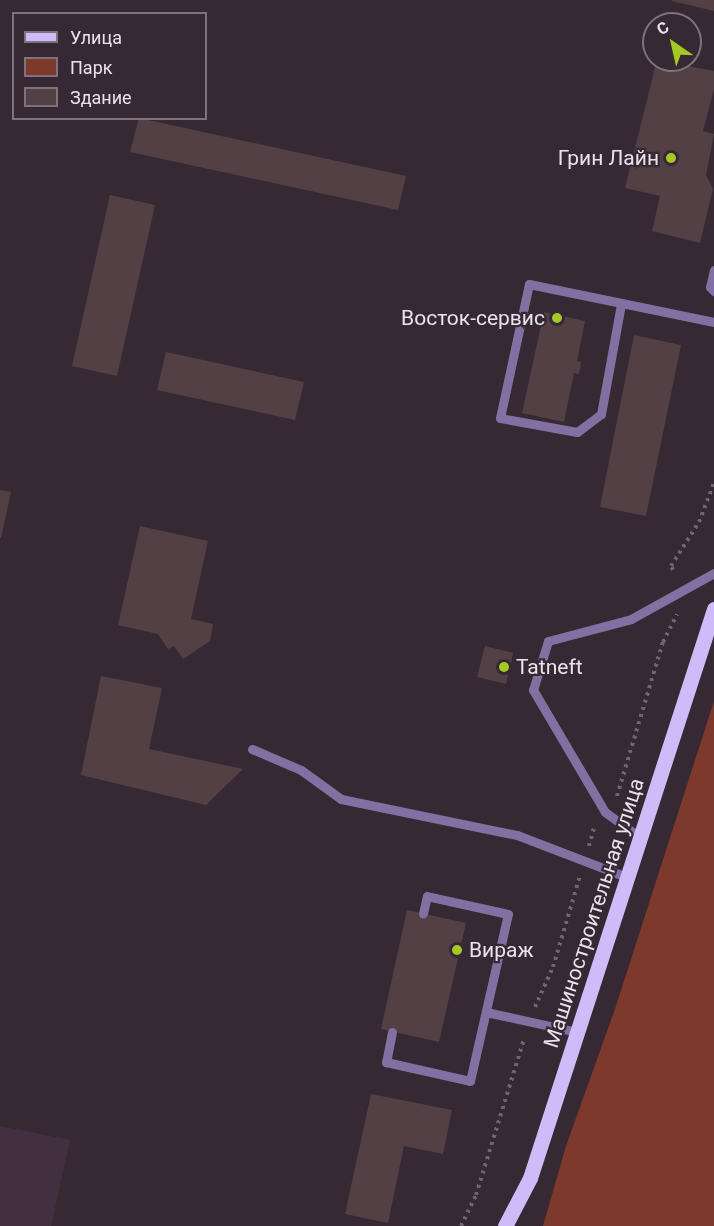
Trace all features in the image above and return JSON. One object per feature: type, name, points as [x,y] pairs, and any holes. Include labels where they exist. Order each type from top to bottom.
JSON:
[{"type":"main road","name":"Машиностроительная улица","points":[[505,1226],[530,1178],[642,839],[714,609]]},
{"type":"lane","points":[[714,270],[710,287],[714,291]]},
{"type":"lane","points":[[621,304],[601,414],[577,432],[500,418],[529,284],[714,322]]},
{"type":"lane","points":[[642,839],[605,812],[533,690],[548,641],[631,619],[714,573]]},
{"type":"lane","points":[[252,749],[302,770],[341,799],[517,835],[629,878]]},
{"type":"lane","points":[[392,1032],[386,1062],[470,1081],[507,914],[427,896],[423,914]]},
{"type":"lane","points":[[486,1012],[577,1032]]},
{"type":"path","points":[[673,570],[671,566],[699,522],[714,483]]},
{"type":"path","points":[[616,796],[663,642],[677,614]]},
{"type":"path","points":[[589,846],[594,827]]},
{"type":"path","points":[[535,1007],[553,967],[580,876]]},
{"type":"path","points":[[461,1226],[476,1195],[524,1039]]},
{"type":"shaded area","points":[[0,1126],[70,1140],[51,1226],[0,1226]]},
{"type":"green space","points":[[714,701],[714,1226],[543,1226],[566,1146],[615,1009]]},
{"type":"building","points":[[672,0],[714,0],[714,11],[672,1]]},
{"type":"building","name":"Грин Лайн","points":[[702,69],[714,71],[714,89],[703,131],[714,134],[706,175],[713,189],[700,243],[652,231],[660,196],[625,188],[654,72],[702,72]]},
{"type":"building","points":[[138,120],[148,120],[406,176],[398,210],[130,152]]},
{"type":"building","points":[[110,195],[155,205],[117,376],[72,366]]},
{"type":"building","points":[[544,312],[585,321],[577,361],[581,362],[579,374],[574,373],[564,422],[522,413]]},
{"type":"building","points":[[634,335],[681,345],[646,516],[600,507]]},
{"type":"building","points":[[166,352],[304,382],[295,420],[157,390]]},
{"type":"building","points":[[0,490],[11,492],[1,538],[0,538]]},
{"type":"building","points":[[140,526],[208,541],[191,619],[213,624],[210,641],[183,659],[174,646],[168,649],[158,634],[118,625]]},
{"type":"building","points":[[485,646],[513,653],[506,684],[477,677]]},
{"type":"building","points":[[101,676],[162,688],[149,749],[243,769],[206,805],[81,775]]},
{"type":"building","points":[[407,910],[466,923],[439,1042],[381,1029]]},
{"type":"building","points":[[371,1094],[452,1110],[443,1154],[404,1146],[388,1223],[345,1214]]},
{"type":"place","name":"Грин Лайн","points":[[671,158]]},
{"type":"place","name":"Восток-сервис","points":[[557,318]]},
{"type":"place","name":"Tatneft","points":[[504,667]]},
{"type":"place","name":"Вираж","points":[[457,950]]}]
